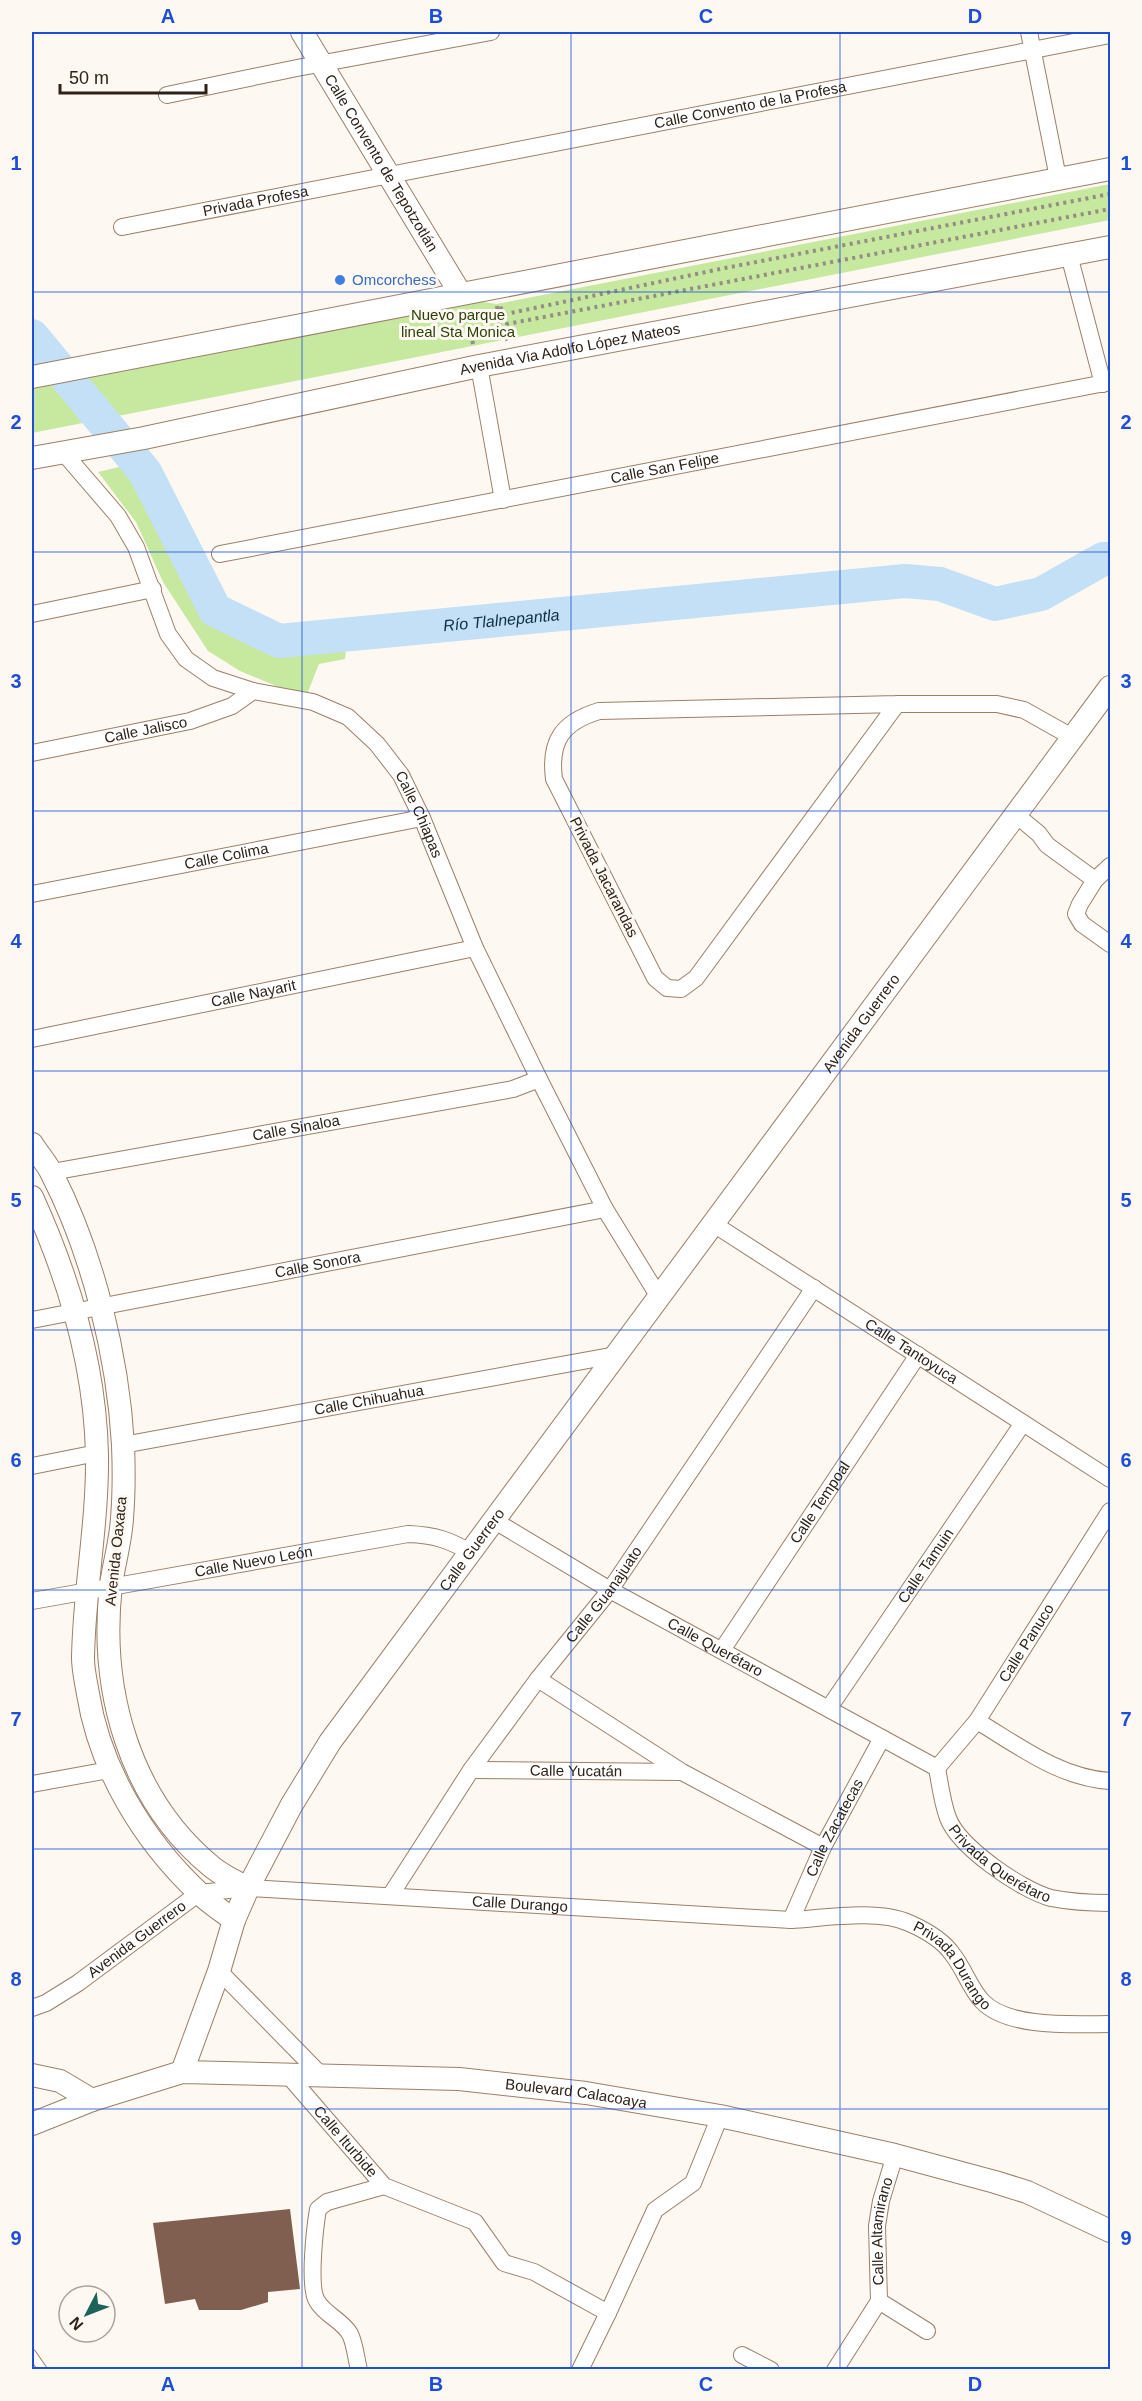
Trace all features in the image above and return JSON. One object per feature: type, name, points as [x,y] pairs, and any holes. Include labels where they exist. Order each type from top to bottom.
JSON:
[{"type":"street","name":"Calle Convento de Tepotzotlán","points":[[302,32],[323,63],[460,293]]},
{"type":"street","points":[[167,95],[491,32]]},
{"type":"street","points":[[1029,32],[1058,178]]},
{"type":"street","name":"Calle Convento de la Profesa","points":[[390,175],[1032,48],[1110,35]]},
{"type":"street","points":[[34,377],[1110,169]]},
{"type":"street","name":"Privada Profesa","points":[[122,227],[390,175]]},
{"type":"street","name":"Avenida Via Adolfo López Mateos","points":[[32,458],[144,438],[479,366],[1110,248]]},
{"type":"street","points":[[1069,255],[1107,383]]},
{"type":"street","points":[[479,366],[503,500]]},
{"type":"street","name":"Calle San Felipe","points":[[220,554],[1107,383]]},
{"type":"street","name":"Calle Chiapas","points":[[63,452],[118,516],[136,547],[168,634],[186,659],[213,678],[253,691],[313,702],[348,717],[377,744],[401,775],[422,818],[475,948],[539,1079],[605,1209],[659,1297]]},
{"type":"street","points":[[32,614],[153,589]]},
{"type":"street","name":"Avenida Guerrero","points":[[712,1223],[1110,687]]},
{"type":"street","name":"Calle Jalisco","points":[[32,753],[190,722],[232,706],[253,691]]},
{"type":"street","name":"Privada Jacarandas","points":[[897,704],[696,978],[681,989],[667,988],[655,978],[554,779],[552,761],[555,744],[565,728],[580,717],[599,711],[897,704],[997,704],[1024,710],[1072,737]]},
{"type":"street","name":"Calle Colima","points":[[32,894],[422,818]]},
{"type":"street","points":[[1012,818],[1039,834],[1047,845],[1095,880]]},
{"type":"street","points":[[1110,866],[1095,880],[1076,914],[1082,924],[1110,944]]},
{"type":"street","name":"Calle Nayarit","points":[[32,1039],[475,948]]},
{"type":"street","name":"Calle Sinaloa","points":[[52,1172],[513,1089],[539,1079]]},
{"type":"street","name":"Avenida Oaxaca","points":[[32,1144],[52,1172],[80,1239],[101,1307],[116,1381],[123,1445],[122,1519],[111,1586],[108,1655],[116,1709],[134,1763],[153,1800],[182,1840],[214,1869],[248,1888]]},
{"type":"street","name":"Avenida Oaxaca","points":[[32,1197],[54,1246],[76,1312],[90,1384],[97,1453],[95,1521],[86,1590],[83,1661],[92,1719],[109,1770],[135,1815],[167,1857],[199,1893],[234,1920]]},
{"type":"street","name":"Calle Sonora","points":[[32,1320],[605,1209]]},
{"type":"street","name":"Calle Tantoyuca","points":[[712,1223],[1110,1479]]},
{"type":"street","name":"Calle Guerrero","points":[[182,2073],[219,1971],[234,1920],[248,1888],[291,1806],[330,1742],[472,1553],[712,1223]]},
{"type":"street","name":"Calle Guanajuato","points":[[390,1896],[471,1770],[538,1680],[610,1590],[814,1288]]},
{"type":"street","name":"Calle Chihuahua","points":[[123,1445],[616,1355]]},
{"type":"street","name":"Calle Tempoal","points":[[722,1650],[918,1355]]},
{"type":"street","name":"Calle Tamuin","points":[[829,1708],[1023,1423]]},
{"type":"street","points":[[32,1466],[97,1453]]},
{"type":"street","name":"Calle Panuco","points":[[936,1768],[977,1721],[1110,1511]]},
{"type":"street","name":"Calle Querétaro","points":[[495,1521],[610,1590],[936,1768]]},
{"type":"street","name":"Calle Nuevo León","points":[[32,1601],[408,1534],[429,1535],[450,1540],[472,1553]]},
{"type":"street","name":"Calle Yucatán","points":[[538,1680],[682,1772],[822,1847]]},
{"type":"street","points":[[977,1721],[1053,1766],[1095,1780],[1110,1781]]},
{"type":"street","name":"Calle Zacatecas","points":[[791,1920],[822,1847],[882,1738]]},
{"type":"street","name":"Privada Querétaro","points":[[936,1768],[948,1819],[972,1851],[1013,1880],[1049,1897],[1082,1903],[1110,1903]]},
{"type":"street","points":[[32,1784],[109,1770]]},
{"type":"street","name":"Calle Yucatán","points":[[471,1770],[682,1772]]},
{"type":"street","name":"Avenida Guerrero","points":[[32,2008],[46,2003],[78,1983],[199,1893],[248,1888]]},
{"type":"street","name":"Calle Durango","points":[[248,1888],[791,1920]]},
{"type":"street","name":"Privada Durango","points":[[791,1920],[880,1916],[907,1922],[931,1934],[952,1953],[983,2003],[1008,2016],[1041,2024],[1110,2024]]},
{"type":"street","points":[[219,1971],[321,2075]]},
{"type":"street","name":"Boulevard Calacoaya","points":[[32,2124],[92,2100],[182,2073],[459,2079],[586,2093],[720,2116],[895,2155],[1027,2192],[1110,2231]]},
{"type":"street","points":[[32,2075],[60,2081],[92,2100]]},
{"type":"street","name":"Calle Iturbide","points":[[288,2075],[384,2186],[327,2202],[318,2209],[316,2222],[312,2288],[315,2300],[349,2332],[359,2370]]},
{"type":"street","points":[[580,2370],[655,2210],[693,2183],[720,2116]]},
{"type":"street","name":"Calle Altamirano","points":[[835,2370],[879,2301],[877,2226],[881,2200],[895,2155]]},
{"type":"street","points":[[384,2186],[475,2222],[504,2263],[534,2272],[608,2313]]},
{"type":"street","points":[[879,2301],[927,2331]]},
{"type":"street","points":[[742,2355],[771,2370]]},
{"type":"lane","points":[[32,2354],[43,2370]]},
{"type":"path","points":[[1110,194],[725,268],[506,314],[497,304],[502,340],[507,339],[507,324],[1110,208]]},
{"type":"path","points":[[460,293],[479,366]]},
{"type":"green space","name":"Nuevo parque lineal Sta Monica","points":[[1110,184],[1110,220],[32,433],[32,389],[462,299],[497,304]]},
{"type":"green space","points":[[123,466],[133,475],[212,622],[266,648],[346,649],[345,659],[319,664],[308,692],[288,691],[240,671],[208,651],[163,582],[136,522],[98,472]]},
{"type":"building","points":[[290,2209],[300,2289],[268,2292],[268,2302],[241,2310],[199,2310],[195,2299],[165,2304],[153,2223]]},
{"type":"waterway","name":"Río Tlalnepantla","points":[[32,336],[145,472],[215,610],[279,641],[905,581],[940,584],[995,604],[1041,594],[1103,559],[1110,559]]},
{"type":"place","name":"Omcorchess","points":[[340,280]]}]
